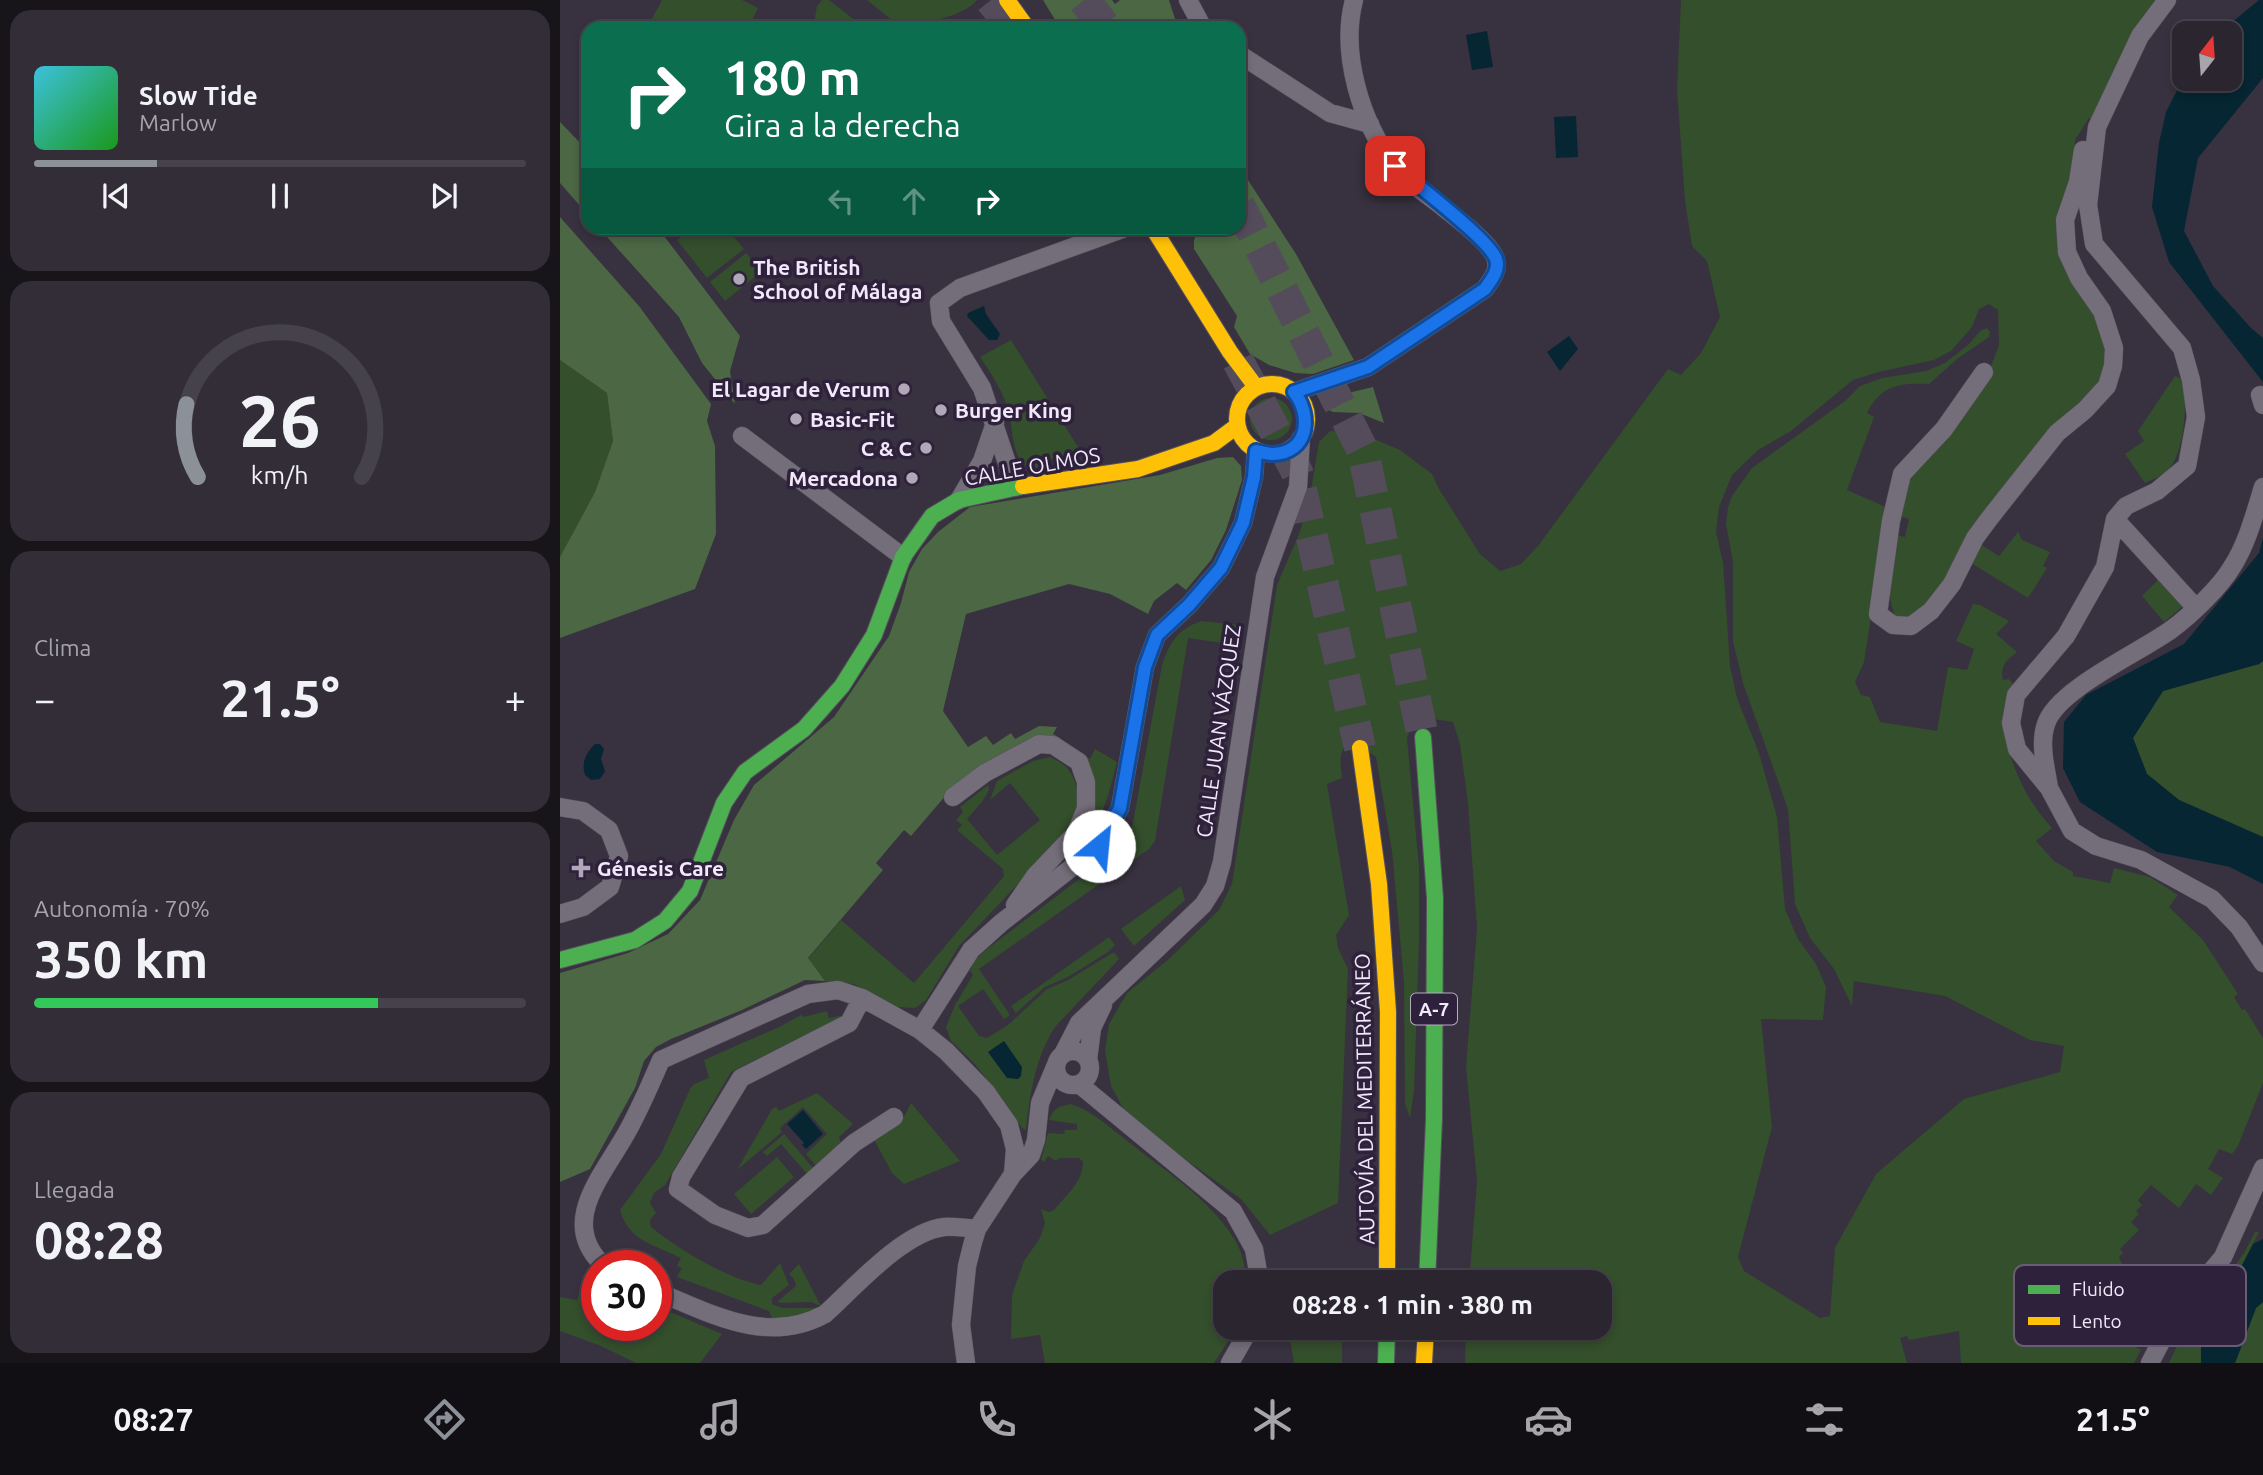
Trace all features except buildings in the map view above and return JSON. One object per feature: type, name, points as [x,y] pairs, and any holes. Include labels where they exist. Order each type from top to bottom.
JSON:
[{"type":"main road","points":[[1007,0],[1022,21]]},
{"type":"main road","points":[[1157,235],[1230,352],[1256,387]]},
{"type":"main road","points":[[1276,384],[1294,392],[1303,403],[1307,416],[1301,438],[1289,449],[1273,454],[1256,451],[1243,441],[1237,426],[1239,404],[1256,387],[1276,384]]},
{"type":"main road","name":"CALLE OLMOS","points":[[560,960],[635,940],[665,921],[690,891],[724,803],[745,772],[804,729],[842,686],[874,635],[903,557],[932,516],[959,500],[1014,486],[1138,469],[1214,443],[1237,426]]},
{"type":"main road","name":"A-7","points":[[1423,737],[1435,898],[1434,1119],[1428,1270]]},
{"type":"main road","name":"AUTOVÍA DEL MEDITERRÁNEO","points":[[1360,748],[1379,884],[1388,1012],[1385,1134],[1387,1270]]},
{"type":"main road","points":[[1384,1363],[1386,1340]]},
{"type":"main road","points":[[1424,1363],[1425,1340]]},
{"type":"main road","points":[[1427,1340],[1430,1363]]},
{"type":"street","points":[[1188,0],[1199,21]]},
{"type":"street","points":[[1294,392],[1368,367],[1485,289],[1496,273],[1496,259],[1480,239],[1395,166],[1370,124],[1359,99],[1351,55],[1350,15],[1354,0]]},
{"type":"street","points":[[2167,0],[2140,36],[2097,127],[2088,205],[2094,244],[2182,348],[2191,380],[2196,417],[2187,466],[2157,491],[2126,506],[2115,519],[2105,567],[2066,636],[2016,695],[2011,723],[2017,748],[2049,788],[2072,831],[2096,846],[2141,860],[2213,899],[2239,927],[2263,963]]},
{"type":"street","points":[[1246,59],[1330,113],[1370,124]]},
{"type":"street","points":[[1984,372],[1944,429],[1902,474],[1891,521],[1878,614],[1893,625],[1912,626],[1931,611],[1952,584],[1975,538],[1989,519],[2057,433],[2085,410],[2107,386],[2113,366],[2114,348],[2102,311],[2078,278],[2067,252],[2065,220],[2078,182],[2084,140],[2097,127]]},
{"type":"street","points":[[1014,486],[982,388],[941,321],[939,303],[960,288],[1106,235]]},
{"type":"street","points":[[959,500],[982,461],[995,423]]},
{"type":"street","points":[[743,436],[903,557]]},
{"type":"street","name":"CALLE JUAN VÁZQUEZ","points":[[965,1363],[961,1325],[967,1266],[977,1229],[1013,1174],[1031,1155],[1043,1093],[1060,1057],[1079,1023],[1203,905],[1215,886],[1222,862],[1265,577],[1298,488],[1301,438]]},
{"type":"street","points":[[920,1030],[971,950],[1099,846],[1120,808],[1145,667],[1157,635],[1189,605],[1221,568],[1243,523],[1254,477],[1256,451]]},
{"type":"street","points":[[2049,788],[2043,749],[2046,724],[2061,700],[2172,629],[2196,608],[2232,568],[2263,487]]},
{"type":"street","points":[[2115,519],[2196,608]]},
{"type":"street","points":[[953,797],[985,773],[1039,744],[1053,745],[1079,762],[1086,782],[1086,808],[1076,832],[1035,876],[1001,923]]},
{"type":"street","points":[[560,807],[583,811],[609,830],[619,856],[610,887],[583,907],[560,914]]},
{"type":"street","points":[[587,1250],[579,1235],[581,1203],[634,1121],[661,1060],[808,994],[838,990],[862,998],[920,1030],[946,1051],[986,1092],[1009,1125],[1015,1149],[1013,1174]]},
{"type":"street","name":"CALLE JUAN VÁZQUEZ","points":[[1089,1064],[1093,1028],[1109,992]]},
{"type":"street","points":[[862,998],[849,1023],[741,1078],[681,1177],[678,1189],[715,1215],[748,1228],[763,1225],[853,1143],[894,1116]]},
{"type":"street","points":[[1120,1119],[1085,1056],[1074,1051],[1060,1057],[1056,1066],[1058,1077],[1066,1084],[1076,1085],[1233,1211],[1254,1249],[1258,1270]]},
{"type":"street","points":[[1039,1118],[1052,1098],[1087,1078],[1089,1064]]},
{"type":"street","points":[[2216,1265],[2223,1257],[2263,1168]]},
{"type":"street","points":[[672,1298],[729,1321],[754,1328],[780,1328],[825,1314],[904,1243],[924,1232],[945,1227],[977,1229]]},
{"type":"street","points":[[1230,1363],[1243,1340]]},
{"type":"street","points":[[2150,1363],[2159,1346]]},
{"type":"green space","points":[[662,0],[742,0],[758,8],[752,21],[651,21]]},
{"type":"green space","points":[[822,0],[829,0],[856,21],[814,21],[817,6]]},
{"type":"green space","points":[[867,0],[977,0],[962,11],[932,21],[893,21]]},
{"type":"green space","points":[[1043,0],[1112,0],[1115,4],[1120,0],[1169,0],[1176,21],[1056,21]]},
{"type":"green space","points":[[1681,0],[2158,0],[2128,42],[2095,120],[2089,118],[2075,140],[2074,179],[2060,230],[2111,352],[2106,376],[1919,615],[1907,620],[1896,618],[1892,608],[1889,577],[1895,535],[1905,537],[1909,519],[1899,516],[1909,478],[1988,374],[1999,345],[1998,310],[1989,304],[1979,309],[1972,327],[1951,351],[1934,360],[1853,380],[1791,431],[1758,450],[1732,475],[1719,507],[1716,532],[1723,562],[1730,666],[1737,698],[1759,753],[1777,817],[1785,909],[1798,939],[1816,964],[1826,987],[1823,1020],[1761,1019],[1772,1127],[1738,1257],[1744,1271],[1820,1318],[1830,1316],[1835,1248],[1876,1174],[1964,1099],[2060,1072],[2064,1046],[2030,1040],[1945,996],[1854,981],[1852,1006],[1834,969],[1810,938],[1795,904],[1788,809],[1743,683],[1733,641],[1733,562],[1726,524],[1728,507],[1732,496],[1752,468],[1845,401],[1860,386],[1882,378],[1926,371],[1945,363],[1968,345],[1980,331],[1987,328],[1990,332],[1989,337],[1957,359],[1929,384],[1900,385],[1885,391],[1867,413],[1874,417],[1847,490],[1888,508],[1864,662],[1855,682],[1861,695],[1870,697],[1880,722],[1937,731],[1948,667],[1967,670],[1974,649],[1956,641],[1973,604],[2009,621],[1996,634],[2017,652],[2007,661],[2002,671],[2003,680],[2009,679],[2014,685],[2007,720],[2007,740],[2013,764],[2024,787],[2052,828],[2036,841],[2054,861],[2073,872],[2073,876],[2110,883],[2114,868],[2150,877],[2178,895],[2169,907],[2203,940],[2238,994],[2234,997],[2263,1038],[2263,1083],[2238,1146],[2232,1154],[2219,1149],[2208,1169],[2223,1178],[2211,1195],[2196,1184],[2179,1208],[2151,1185],[2138,1200],[2142,1205],[2136,1211],[2139,1214],[2131,1222],[2139,1230],[2120,1249],[2123,1253],[2119,1257],[2122,1265],[2014,1265],[2014,1346],[2134,1346],[2141,1350],[2134,1363],[1961,1363],[1959,1331],[1909,1340],[1907,1336],[1900,1338],[1907,1363],[1465,1363],[1466,1340],[1612,1340],[1612,1270],[1470,1270],[1477,1181],[1466,1067],[1477,928],[1468,803],[1460,744],[1453,722],[1421,717],[1411,725],[1407,738],[1419,867],[1414,1091],[1410,1118],[1405,1103],[1404,982],[1392,851],[1376,757],[1351,739],[1342,752],[1342,778],[1327,784],[1349,915],[1336,935],[1338,948],[1348,969],[1338,1203],[1270,1235],[1241,1199],[1129,1119],[1111,1086],[1105,1051],[1109,1024],[1127,993],[1169,959],[1219,910],[1232,884],[1277,585],[1299,534],[1309,502],[1319,442],[1330,431],[1345,432],[1374,439],[1400,450],[1432,474],[1480,554],[1500,571],[1521,564],[1538,546],[1668,369],[1681,375],[1701,353],[1720,317],[1707,261],[1692,246],[1685,201],[1677,89]]},
{"type":"green space","points":[[560,122],[581,144],[581,207],[560,183]]},
{"type":"green space","points":[[1248,180],[1296,254],[1354,360],[1313,374],[1295,373],[1269,365],[1250,354],[1234,327],[1237,316],[1194,249],[1196,235],[1246,235]]},
{"type":"green space","points":[[560,217],[639,306],[711,404],[707,421],[715,446],[716,534],[695,589],[560,638],[560,557],[595,492],[613,441],[607,393],[560,360]]},
{"type":"green space","points":[[605,235],[663,235],[740,336],[730,371],[735,404],[702,363],[679,317]]},
{"type":"green space","points":[[683,235],[733,235],[744,249],[707,278],[677,240]]},
{"type":"green space","points":[[746,253],[762,271],[725,301],[710,282]]},
{"type":"green space","points":[[1011,340],[1083,455],[1047,460],[1046,466],[1036,468],[1026,466],[1021,461],[1014,444],[1007,405],[980,357]]},
{"type":"green space","points":[[560,360],[607,393],[613,441],[595,492],[560,557]]},
{"type":"green space","points":[[2175,376],[2184,380],[2185,390],[2181,443],[2172,466],[2145,483],[2125,454],[2144,441],[2138,431]]},
{"type":"green space","points":[[1373,387],[1384,423],[1359,413],[1333,412],[1324,408],[1327,398]]},
{"type":"green space","points":[[1271,398],[1286,404],[1292,419],[1286,434],[1271,440],[1256,434],[1250,419],[1256,404]]},
{"type":"green space","points":[[1233,457],[1241,466],[1242,480],[1226,530],[1211,560],[1186,590],[1177,583],[1154,601],[1148,614],[1110,594],[1069,584],[966,614],[943,711],[968,747],[986,736],[993,745],[1011,733],[1015,739],[1039,726],[1057,727],[1053,734],[1060,738],[1059,741],[1046,735],[1015,748],[953,787],[911,836],[904,830],[876,863],[883,870],[808,958],[825,981],[805,980],[656,1047],[644,1061],[635,1088],[590,1169],[560,1182],[560,973],[628,953],[668,934],[700,900],[734,820],[754,785],[834,717],[889,636],[909,572],[922,549],[938,532],[970,507],[1160,475],[1217,458]]},
{"type":"green space","points":[[2018,532],[2022,540],[2050,552],[2043,566],[2047,568],[2028,598],[1971,563],[1977,542],[1999,556]]},
{"type":"green space","points":[[2162,576],[2186,604],[2164,622],[2142,596]]},
{"type":"green space","points":[[1201,621],[1240,625],[1236,645],[1188,638],[1155,841],[1149,849],[979,969],[1010,1015],[1004,1019],[983,989],[958,1006],[979,1036],[987,1038],[1008,1025],[1047,989],[1068,980],[1114,952],[1119,959],[1055,1027],[1048,1039],[1034,1077],[1026,1130],[973,1062],[951,1041],[946,1027],[955,1005],[973,975],[970,971],[975,960],[1108,857],[1131,833],[1162,665],[1168,650],[1180,633]]},
{"type":"green space","points":[[2263,661],[2263,837],[2179,800],[2147,774],[2133,738],[2163,691]]},
{"type":"green space","points":[[1095,749],[1117,762],[1102,811],[1091,832],[1074,854],[1088,825],[1094,802],[1091,779],[1075,750],[1090,759]]},
{"type":"green space","points":[[1050,757],[1068,769],[1077,789],[1076,816],[1070,829],[1042,864],[1022,885],[1019,883],[959,946],[926,1000],[915,1008],[898,1007],[854,984],[825,981],[808,959],[841,920],[914,983],[1004,876],[1003,869],[957,830],[962,825],[956,820],[963,812],[960,807],[988,785],[989,790],[982,802],[967,819],[997,855],[1040,820],[1010,783],[990,800],[997,781],[1033,761]]},
{"type":"green space","points":[[1181,886],[1185,900],[1134,946],[1121,929]]},
{"type":"green space","points":[[1109,937],[1115,945],[1108,952],[1068,977],[1045,987],[1016,1013],[1011,1006]]},
{"type":"green space","points":[[827,1011],[829,1018],[845,1015],[731,1072],[665,1185],[654,1193],[650,1203],[656,1213],[650,1220],[651,1227],[688,1253],[733,1276],[761,1285],[780,1263],[789,1285],[772,1298],[772,1304],[783,1308],[819,1308],[795,1316],[772,1319],[769,1311],[677,1277],[682,1268],[677,1266],[681,1258],[672,1254],[672,1250],[663,1250],[636,1235],[629,1229],[620,1210],[661,1154],[690,1089],[694,1084],[709,1078],[704,1060],[801,1015],[804,1017]]},
{"type":"green space","points":[[817,1093],[853,1124],[839,1137],[841,1143],[817,1167],[806,1154],[827,1134],[803,1107],[780,1128],[782,1132],[737,1170],[772,1109],[776,1107],[779,1111]]},
{"type":"green space","points":[[911,1103],[960,1161],[904,1184],[892,1173],[872,1136],[903,1119]]},
{"type":"green space","points":[[1071,1104],[1088,1112],[1188,1188],[1223,1223],[1236,1242],[1245,1270],[1213,1270],[1213,1340],[1229,1340],[1214,1363],[1045,1363],[1040,1335],[1011,1339],[1012,1295],[1024,1261],[1040,1238],[1045,1223],[1041,1209],[1049,1212],[1054,1210],[1073,1188],[1082,1169],[1083,1162],[1079,1158],[1059,1158],[1056,1161],[1048,1156],[1044,1162],[1041,1160],[1048,1133],[1064,1134],[1065,1130],[1077,1130],[1077,1124],[1049,1120],[1057,1108]]},
{"type":"green space","points":[[784,1134],[814,1169],[808,1175],[781,1144],[767,1156],[763,1152]]},
{"type":"green space","points":[[777,1157],[794,1177],[751,1214],[734,1194]]},
{"type":"green space","points":[[2255,1232],[2259,1232],[2242,1265],[2235,1265]]},
{"type":"green space","points":[[799,1264],[821,1306],[811,1302],[779,1303],[778,1301],[796,1286],[789,1274]]},
{"type":"green space","points":[[581,1287],[581,1339],[560,1331],[560,1297],[577,1300]]},
{"type":"green space","points":[[2263,1302],[2263,1363],[2235,1363],[2241,1346],[2246,1346],[2246,1334],[2256,1308]]},
{"type":"green space","points":[[672,1313],[722,1334],[700,1363],[636,1363],[587,1341],[672,1341]]},
{"type":"green space","points":[[1290,1340],[1342,1340],[1342,1363],[1294,1363]]},
{"type":"green space","points":[[2177,1346],[2201,1346],[2201,1363],[2169,1363]]},
{"type":"water","points":[[2259,0],[2263,0],[2263,78],[2198,158],[2184,231],[2213,286],[2263,338],[2263,382],[2169,262],[2152,207],[2159,143],[2166,112],[2177,91],[2242,91],[2242,21],[2234,21]]},
{"type":"water","points":[[1487,31],[1493,67],[1472,70],[1466,35]]},
{"type":"water","points":[[1576,116],[1578,157],[1556,158],[1554,117]]},
{"type":"water","points":[[984,306],[986,314],[1000,334],[997,340],[989,340],[967,316]]},
{"type":"water","points":[[1569,336],[1578,349],[1560,371],[1547,352]]},
{"type":"water","points":[[2263,538],[2263,661],[2163,691],[2133,738],[2147,774],[2179,800],[2263,837],[2263,884],[2230,867],[2157,852],[2080,802],[2063,768],[2064,722],[2086,695],[2184,644],[2259,553]]},
{"type":"water","points":[[600,744],[604,749],[601,759],[605,771],[600,779],[591,780],[585,775],[584,762],[592,747]]},
{"type":"water","points":[[1004,1041],[1022,1067],[1018,1079],[1007,1078],[988,1052]]},
{"type":"water","points":[[803,1110],[823,1134],[806,1149],[787,1124]]},
{"type":"water","points":[[2263,1239],[2263,1302],[2256,1308],[2246,1334],[2246,1265],[2242,1265],[2253,1244]]},
{"type":"water","points":[[2201,1346],[2241,1346],[2235,1363],[2201,1363]]},
{"type":"tunnel","points":[[991,0],[1008,21]]},
{"type":"tunnel","points":[[1084,0],[1100,21]]},
{"type":"tunnel","points":[[1246,219],[1363,451],[1423,737]]},
{"type":"tunnel","points":[[1238,361],[1297,472],[1360,748]]},
{"type":"traffic: fast","points":[[560,960],[635,940],[665,921],[690,891],[724,803],[745,772],[804,729],[842,686],[874,635],[903,557],[932,516],[959,500],[1023,486]]},
{"type":"traffic: fast","points":[[1423,737],[1435,898],[1434,1119],[1428,1270]]},
{"type":"traffic: fast","points":[[1386,1363],[1387,1340]]},
{"type":"traffic: slow","points":[[1007,0],[1022,21]]},
{"type":"traffic: slow","points":[[1157,235],[1230,352],[1256,387]]},
{"type":"traffic: slow","points":[[1272,384],[1291,390],[1301,400],[1307,419],[1301,438],[1291,448],[1272,454],[1253,448],[1243,438],[1237,419],[1243,400],[1253,390],[1272,384]]},
{"type":"traffic: slow","points":[[1023,486],[1138,469],[1214,443],[1237,426]]},
{"type":"traffic: slow","points":[[1360,748],[1379,884],[1388,1012],[1387,1270]]},
{"type":"traffic: slow","points":[[1424,1363],[1425,1340]]},
{"type":"place","name":"The British School of Málaga","points":[[739,279]]},
{"type":"place","name":"El Lagar de Verum","points":[[904,389]]},
{"type":"place","name":"Burger King","points":[[941,410]]},
{"type":"place","name":"Basic-Fit","points":[[796,419]]},
{"type":"place","name":"C & C","points":[[926,448]]},
{"type":"place","name":"Mercadona","points":[[912,478]]},
{"type":"place","name":"Génesis Care","points":[[581,868]]},
{"type":"route","points":[[1099,846],[1120,808],[1145,667],[1157,635],[1189,605],[1221,568],[1243,523],[1254,477],[1256,451],[1273,454],[1289,449],[1301,438],[1307,416],[1303,403],[1294,392],[1368,367],[1485,289],[1496,273],[1496,259],[1480,239],[1395,166]]}]
